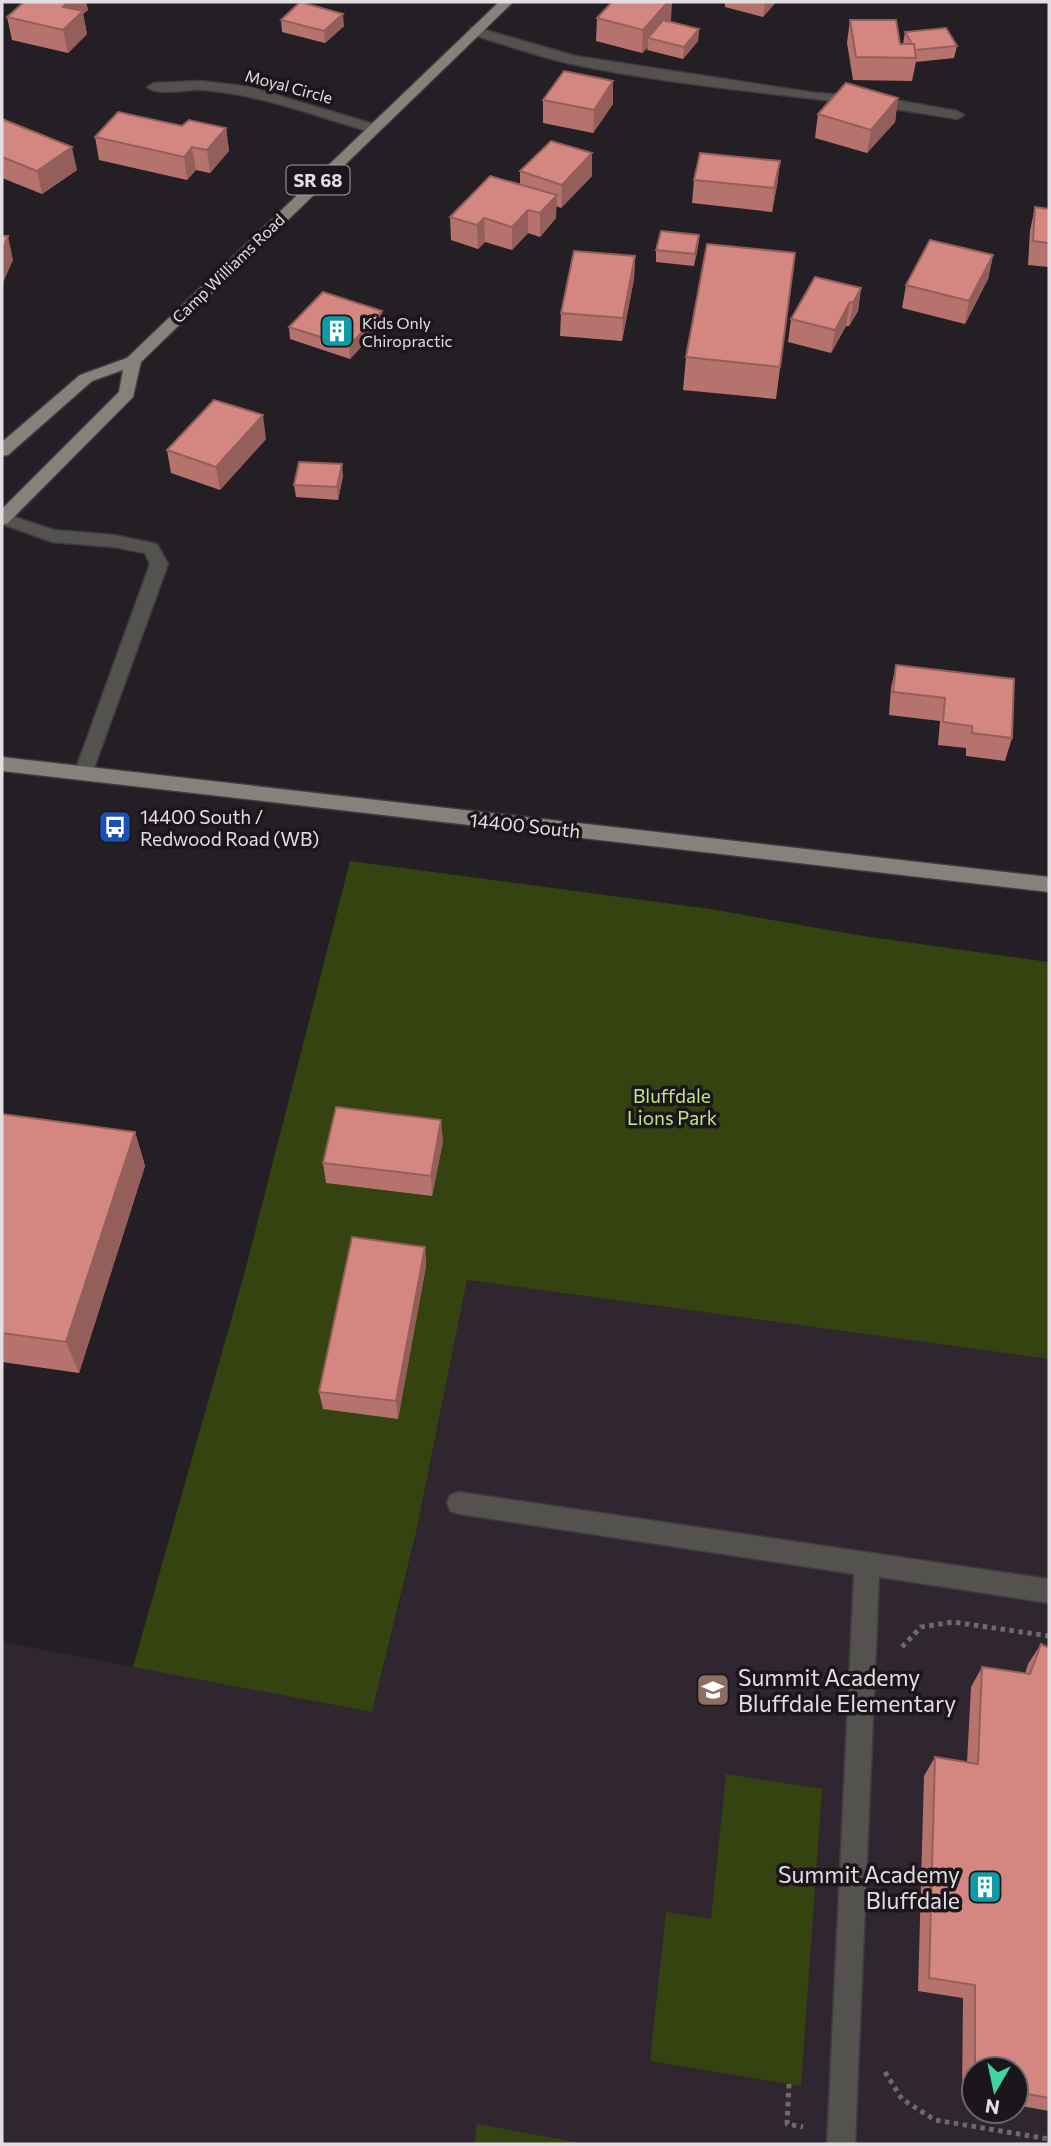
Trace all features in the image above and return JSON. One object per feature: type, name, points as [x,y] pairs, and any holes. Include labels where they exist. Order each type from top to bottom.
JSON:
[{"type":"main road","name":"Camp Williams Road","points":[[2,450],[86,378],[133,361],[372,128],[506,2]]},
{"type":"main road","points":[[2,519],[127,393],[133,361]]},
{"type":"main road","name":"14400 South","points":[[2,764],[1049,885]]},
{"type":"street","points":[[475,31],[573,60],[817,97],[879,101],[957,115]]},
{"type":"street","name":"Moyal Circle","points":[[154,87],[201,85],[244,90],[372,128]]},
{"type":"street","points":[[2,519],[52,536],[114,541],[151,548],[159,564],[83,774]]},
{"type":"street","points":[[459,1503],[1049,1591]]},
{"type":"street","points":[[841,2144],[867,1564]]},
{"type":"path","points":[[898,1660],[901,1648],[921,1627],[953,1622],[1049,1636]]},
{"type":"path","points":[[883,2070],[902,2099],[935,2120],[1049,2139]]},
{"type":"shaded area","name":"Summit Academy Bluffdale Elementary","points":[[467,1280],[1049,1359],[1049,2144],[2,2144],[2,1642],[372,1712],[413,1548]]},
{"type":"green space","name":"Bluffdale Lions Park","points":[[350,861],[710,909],[863,936],[1049,962],[1049,1359],[467,1280],[416,1533],[372,1712],[133,1667],[245,1271]]},
{"type":"green space","points":[[726,1774],[822,1789],[801,2086],[650,2061],[666,1912],[711,1919]]},
{"type":"green space","points":[[477,2124],[586,2144],[474,2144]]},
{"type":"building","points":[[24,2],[68,2],[63,7],[83,11],[63,30],[7,17]]},
{"type":"building","points":[[300,2],[343,14],[324,31],[281,20]]},
{"type":"building","points":[[612,2],[668,2],[643,30],[597,18]]},
{"type":"building","points":[[663,20],[699,29],[684,47],[648,38]]},
{"type":"building","points":[[850,20],[896,20],[900,44],[914,44],[916,58],[856,57]]},
{"type":"building","points":[[946,28],[957,46],[915,50],[905,32]]},
{"type":"building","points":[[564,71],[613,81],[594,110],[543,100]]},
{"type":"building","points":[[846,83],[898,98],[871,130],[818,114]]},
{"type":"building","points":[[118,112],[182,126],[189,120],[226,128],[207,150],[192,147],[184,157],[95,137]]},
{"type":"building","points":[[2,119],[72,147],[37,171],[2,157]]},
{"type":"building","points":[[551,141],[592,153],[562,185],[520,171]]},
{"type":"building","points":[[700,153],[780,161],[774,188],[694,180]]},
{"type":"building","points":[[490,176],[557,195],[540,213],[528,210],[512,227],[484,218],[477,225],[450,217]]},
{"type":"building","points":[[1035,207],[1049,209],[1049,243],[1033,241]]},
{"type":"building","points":[[661,231],[699,235],[695,254],[656,250]]},
{"type":"building","points":[[2,236],[8,236],[2,251]]},
{"type":"building","points":[[930,240],[993,255],[969,301],[906,285]]},
{"type":"building","points":[[707,244],[795,253],[780,367],[686,357]]},
{"type":"building","points":[[574,251],[635,256],[623,318],[561,313]]},
{"type":"building","points":[[815,277],[861,288],[835,330],[791,319]]},
{"type":"building","name":"Kids Only Chiropractic","points":[[323,292],[382,311],[349,346],[289,327]]},
{"type":"building","points":[[214,400],[263,415],[216,467],[167,450]]},
{"type":"building","points":[[299,462],[342,464],[337,487],[294,485]]},
{"type":"building","points":[[896,665],[1014,679],[1012,738],[972,733],[972,726],[943,722],[945,698],[893,692]]},
{"type":"building","points":[[336,1107],[441,1120],[431,1176],[323,1163]]},
{"type":"building","points":[[2,1114],[135,1132],[66,1342],[2,1333]]},
{"type":"building","points":[[352,1237],[425,1247],[396,1401],[319,1392]]},
{"type":"building","name":"Summit Academy Bluffdale","points":[[1041,1644],[1049,1648],[1049,2098],[1030,2095],[1030,2055],[975,2055],[975,1985],[929,1978],[935,1757],[978,1764],[982,1667],[1030,1674]]},
{"type":"place","name":"Kids Only Chiropractic","points":[[337,331]]},
{"type":"place","name":"14400 South / Redwood Road (WB)","points":[[115,827]]},
{"type":"place","name":"Summit Academy Bluffdale Elementary","points":[[713,1690]]},
{"type":"place","name":"Summit Academy Bluffdale","points":[[985,1887]]}]
